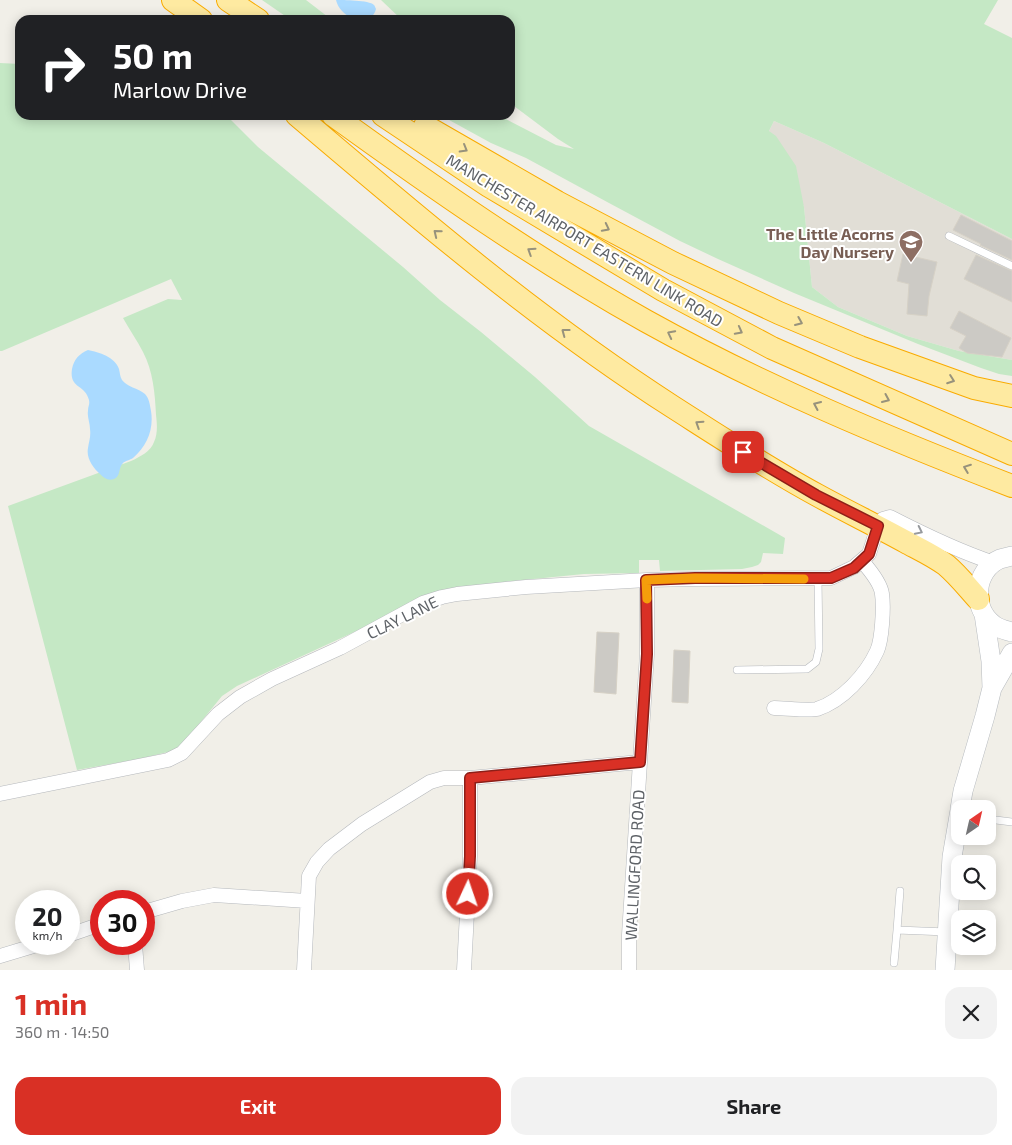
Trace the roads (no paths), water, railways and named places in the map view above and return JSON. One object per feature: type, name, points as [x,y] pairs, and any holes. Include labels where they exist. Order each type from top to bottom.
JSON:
[{"type":"highway","points":[[167,0],[183,15]]},
{"type":"highway","points":[[173,0],[194,15]]},
{"type":"highway","points":[[220,0],[241,15]]},
{"type":"highway","points":[[228,0],[250,15]]},
{"type":"highway","points":[[303,120],[475,264],[586,348],[743,452],[816,495],[878,526],[946,565],[981,607]]},
{"type":"highway","name":"MANCHESTER AIRPORT EASTERN LINK ROAD","points":[[340,120],[483,220],[646,321],[766,382],[887,437],[1012,486]]},
{"type":"highway","name":"MANCHESTER AIRPORT EASTERN LINK ROAD","points":[[390,120],[489,186],[680,299],[772,348],[1012,454]]},
{"type":"highway","points":[[415,120],[557,202],[673,262],[779,313],[860,347],[974,388],[1012,396]]},
{"type":"main road","points":[[992,688],[991,661],[979,585],[987,569],[1005,557]]},
{"type":"main road","points":[[981,607],[994,625],[1012,632]]},
{"type":"main road","points":[[962,800],[992,688],[1012,652]]},
{"type":"main road","points":[[945,970],[954,845]]},
{"type":"street","points":[[774,708],[816,710],[839,698],[853,686],[878,650],[882,631],[882,592],[862,561],[869,554],[878,526],[883,519],[890,517],[980,558],[1005,557]]},
{"type":"street","name":"CLAY LANE","points":[[0,794],[174,758],[182,753],[218,714],[240,697],[272,679],[340,648],[424,603],[442,597],[526,587],[646,580],[831,578],[854,568],[862,561]]},
{"type":"street","name":"WALLINGFORD ROAD","points":[[628,970],[647,654],[646,580]]},
{"type":"street","points":[[304,970],[309,876],[317,862],[329,849],[362,824],[430,782],[444,778],[470,778],[640,762]]},
{"type":"street","points":[[464,970],[470,856],[470,778]]},
{"type":"street","points":[[155,909],[214,895],[307,901]]},
{"type":"street","points":[[0,956],[15,952]]},
{"type":"street","points":[[136,955],[137,970]]},
{"type":"lane","points":[[948,236],[1012,266]]},
{"type":"lane","points":[[738,670],[807,669],[816,662],[818,649],[818,579]]},
{"type":"lane","points":[[996,820],[1012,822]]},
{"type":"lane","points":[[894,963],[900,892]]},
{"type":"lane","points":[[896,930],[947,932]]},
{"type":"water","points":[[336,0],[356,1],[371,3],[376,9],[373,15],[346,15],[338,6]]},
{"type":"water","points":[[88,350],[102,354],[114,361],[119,369],[122,380],[145,394],[150,406],[152,418],[146,443],[133,458],[123,463],[118,476],[112,480],[106,479],[95,469],[89,459],[89,400],[84,391],[75,383],[72,375],[73,365],[76,360]]},
{"type":"place","name":"The Little Acorns Day Nursery","points":[[911,263]]}]
